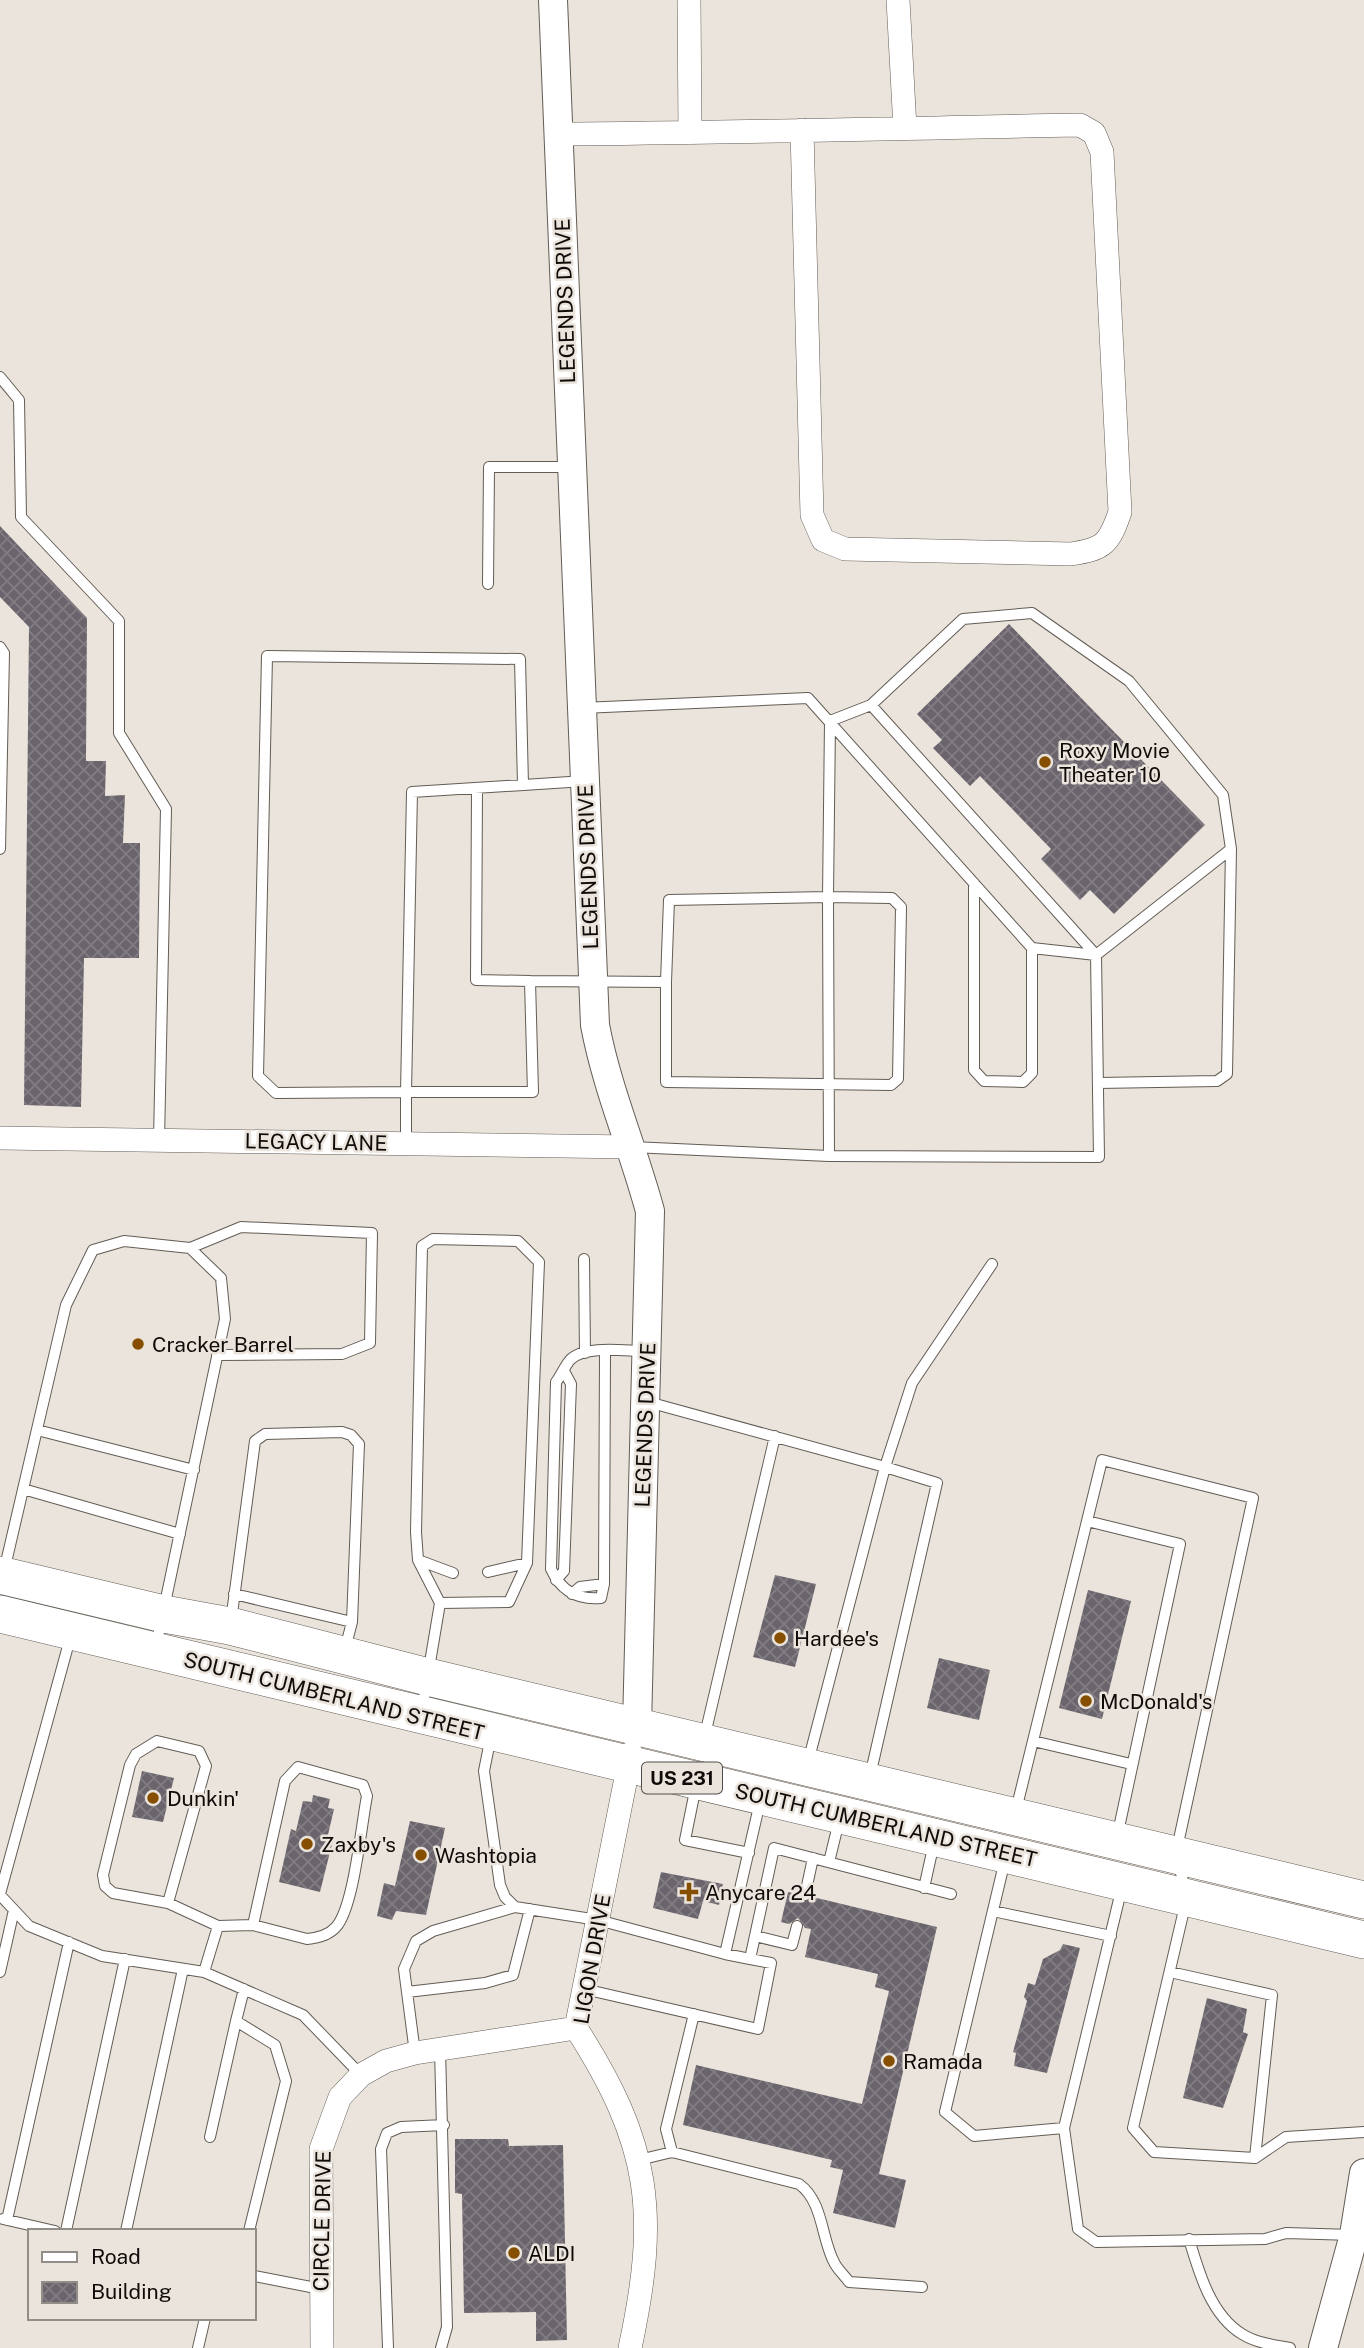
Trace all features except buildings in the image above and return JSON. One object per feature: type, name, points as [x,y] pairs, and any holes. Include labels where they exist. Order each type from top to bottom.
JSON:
[{"type":"main road","name":"SOUTH CUMBERLAND STREET","points":[[1,1580],[164,1614],[232,1610],[348,1638],[428,1677],[869,1782],[1010,1835],[1120,1861],[1187,1897],[1364,1940]]},
{"type":"main road","name":"SOUTH CUMBERLAND STREET","points":[[0,1614],[492,1734],[935,1836],[1010,1835]]},
{"type":"main road","name":"SOUTH CUMBERLAND STREET","points":[[1120,1861],[1176,1853],[1364,1900]]},
{"type":"street","name":"LEGENDS DRIVE","points":[[553,0],[595,1024],[602,1064],[632,1147],[650,1211],[637,1726]]},
{"type":"street","points":[[689,0],[691,133]]},
{"type":"street","points":[[898,0],[905,128]]},
{"type":"street","points":[[558,134],[1080,125],[1094,133],[1102,152],[1120,512],[1111,536],[1096,550],[1071,555],[845,549],[823,540],[812,515],[802,130]]},
{"type":"street","name":"LEGACY LANE","points":[[0,1138],[632,1147]]},
{"type":"street","name":"LIGON DRIVE","points":[[630,2348],[641,2295],[647,2241],[646,2200],[639,2160],[621,2108],[576,2028],[637,1726]]},
{"type":"street","name":"CIRCLE DRIVE","points":[[322,2348],[321,2149],[340,2097],[361,2075],[386,2061],[415,2053],[576,2028]]},
{"type":"street","points":[[1323,2348],[1354,2235],[1364,2173]]},
{"type":"lane","points":[[0,377],[19,400],[21,517],[119,621],[119,733],[166,809],[159,1140]]},
{"type":"lane","points":[[488,584],[489,467],[572,467]]},
{"type":"lane","points":[[830,721],[870,705],[963,619],[1032,613],[1129,681],[1223,794],[1231,849],[1227,1073],[1217,1081],[1098,1083]]},
{"type":"lane","points":[[0,647],[4,653],[0,849]]},
{"type":"lane","points":[[523,785],[520,659],[267,656],[258,1076],[276,1093],[533,1092],[530,981]]},
{"type":"lane","points":[[582,708],[808,698],[830,721],[1032,948],[1032,1073],[1023,1082],[984,1081],[974,1070],[974,883]]},
{"type":"lane","points":[[632,1147],[829,1156],[1100,1157],[1096,955],[870,705]]},
{"type":"lane","points":[[829,1156],[830,721]]},
{"type":"lane","points":[[405,1143],[412,792],[585,781]]},
{"type":"lane","points":[[477,788],[476,980],[666,982]]},
{"type":"lane","points":[[1032,948],[1096,955],[1231,849]]},
{"type":"lane","points":[[892,898],[901,907],[898,1079],[891,1084],[829,1086],[666,1082],[666,982],[669,900],[892,898]]},
{"type":"lane","points":[[1,1580],[66,1305],[93,1250],[124,1241],[190,1248],[241,1227],[372,1233],[370,1343],[342,1354],[217,1355]]},
{"type":"lane","points":[[421,1717],[440,1603],[418,1560],[416,1532],[422,1246],[433,1239],[518,1241],[539,1262],[527,1563],[509,1602],[440,1603]]},
{"type":"lane","points":[[154,1652],[225,1319],[221,1278],[190,1248]]},
{"type":"lane","points":[[584,1259],[585,1353]]},
{"type":"lane","points":[[807,1767],[885,1467],[912,1383],[992,1264]]},
{"type":"lane","points":[[605,1352],[604,1584],[601,1598],[589,1599],[572,1594],[556,1580],[551,1569],[555,1382],[572,1359],[585,1353],[605,1352],[647,1351]]},
{"type":"lane","points":[[645,1401],[937,1483],[869,1782]]},
{"type":"lane","points":[[37,1430],[194,1470]]},
{"type":"lane","points":[[232,1610],[250,1462],[255,1441],[265,1433],[342,1432],[351,1435],[359,1444],[348,1638]]},
{"type":"lane","points":[[703,1742],[775,1436]]},
{"type":"lane","points":[[1064,2128],[974,2136],[945,2112],[1102,1460],[1253,1498],[1176,1853],[1187,1897],[1133,2128],[1154,2152],[1255,2158],[1286,2137],[1364,2132]]},
{"type":"lane","points":[[23,1489],[180,1534]]},
{"type":"lane","points":[[1087,1521],[1180,1544],[1131,1764],[1111,1936],[1064,2128],[1079,2229],[1096,2242],[1265,2239],[1286,2233],[1354,2235]]},
{"type":"lane","points":[[418,1560],[453,1573]]},
{"type":"lane","points":[[488,1572],[527,1563]]},
{"type":"lane","points":[[72,1632],[0,1895],[29,1926],[102,1956],[204,1972],[303,2015],[361,2075]]},
{"type":"lane","points":[[492,1734],[484,1771],[486,1792],[500,1885],[515,1907]]},
{"type":"lane","points":[[168,1903],[206,1766],[199,1751],[157,1741],[136,1754],[130,1765],[103,1875],[105,1886],[113,1894],[168,1903],[218,1926],[253,1925],[315,1938],[334,1929],[346,1908],[367,1796],[363,1785],[354,1780],[298,1767],[285,1781],[253,1925]]},
{"type":"lane","points":[[1033,1741],[1131,1764]]},
{"type":"lane","points":[[697,1781],[685,1840],[749,1853]]},
{"type":"lane","points":[[725,1954],[762,1796]]},
{"type":"lane","points":[[829,1862],[841,1814]]},
{"type":"lane","points":[[924,1888],[935,1836]]},
{"type":"lane","points":[[750,1959],[774,1848],[951,1895]]},
{"type":"lane","points":[[804,1895],[813,1858]]},
{"type":"lane","points":[[415,2053],[404,1969],[416,1941],[433,1931],[515,1907],[597,1920],[771,1964],[758,2029],[584,1989]]},
{"type":"lane","points":[[407,1992],[485,1983],[513,1975],[530,1909]]},
{"type":"lane","points":[[0,1972],[14,1910]]},
{"type":"lane","points":[[993,1911],[1111,1936]]},
{"type":"lane","points":[[204,1972],[218,1926]]},
{"type":"lane","points":[[755,1936],[792,1945],[797,1926]]},
{"type":"lane","points":[[46,2229],[3,2219],[69,1942]]},
{"type":"lane","points":[[66,2229],[125,1959]]},
{"type":"lane","points":[[126,2229],[183,1969]]},
{"type":"lane","points":[[1170,1972],[1272,1994],[1255,2158]]},
{"type":"lane","points":[[210,2137],[244,1989]]},
{"type":"lane","points":[[672,2152],[666,2129],[694,2014]]},
{"type":"lane","points":[[236,2021],[275,2045],[286,2081],[249,2229]]},
{"type":"lane","points":[[440,2049],[447,2327],[441,2348]]},
{"type":"lane","points":[[388,2348],[381,2149],[387,2133],[401,2127],[444,2125]]},
{"type":"lane","points":[[639,2160],[672,2152],[799,2184],[808,2190],[825,2230],[834,2263],[849,2282],[922,2287]]},
{"type":"lane","points":[[1189,2239],[1199,2271],[1219,2312],[1241,2334],[1259,2342],[1290,2348]]},
{"type":"lane","points":[[256,2276],[321,2289]]},
{"type":"lane","points":[[198,2348],[205,2320]]},
{"type":"place","name":"Roxy Movie Theater 10","points":[[1045,762]]},
{"type":"place","name":"Cracker Barrel","points":[[138,1344]]},
{"type":"place","name":"Hardee's","points":[[780,1638]]},
{"type":"place","name":"McDonald's","points":[[1086,1701]]},
{"type":"place","name":"Dunkin'","points":[[153,1798]]},
{"type":"place","name":"Zaxby's","points":[[307,1844]]},
{"type":"place","name":"Washtopia","points":[[421,1855]]},
{"type":"place","name":"Anycare 24","points":[[689,1892]]},
{"type":"place","name":"Ramada","points":[[889,2061]]},
{"type":"place","name":"ALDI","points":[[514,2253]]}]
